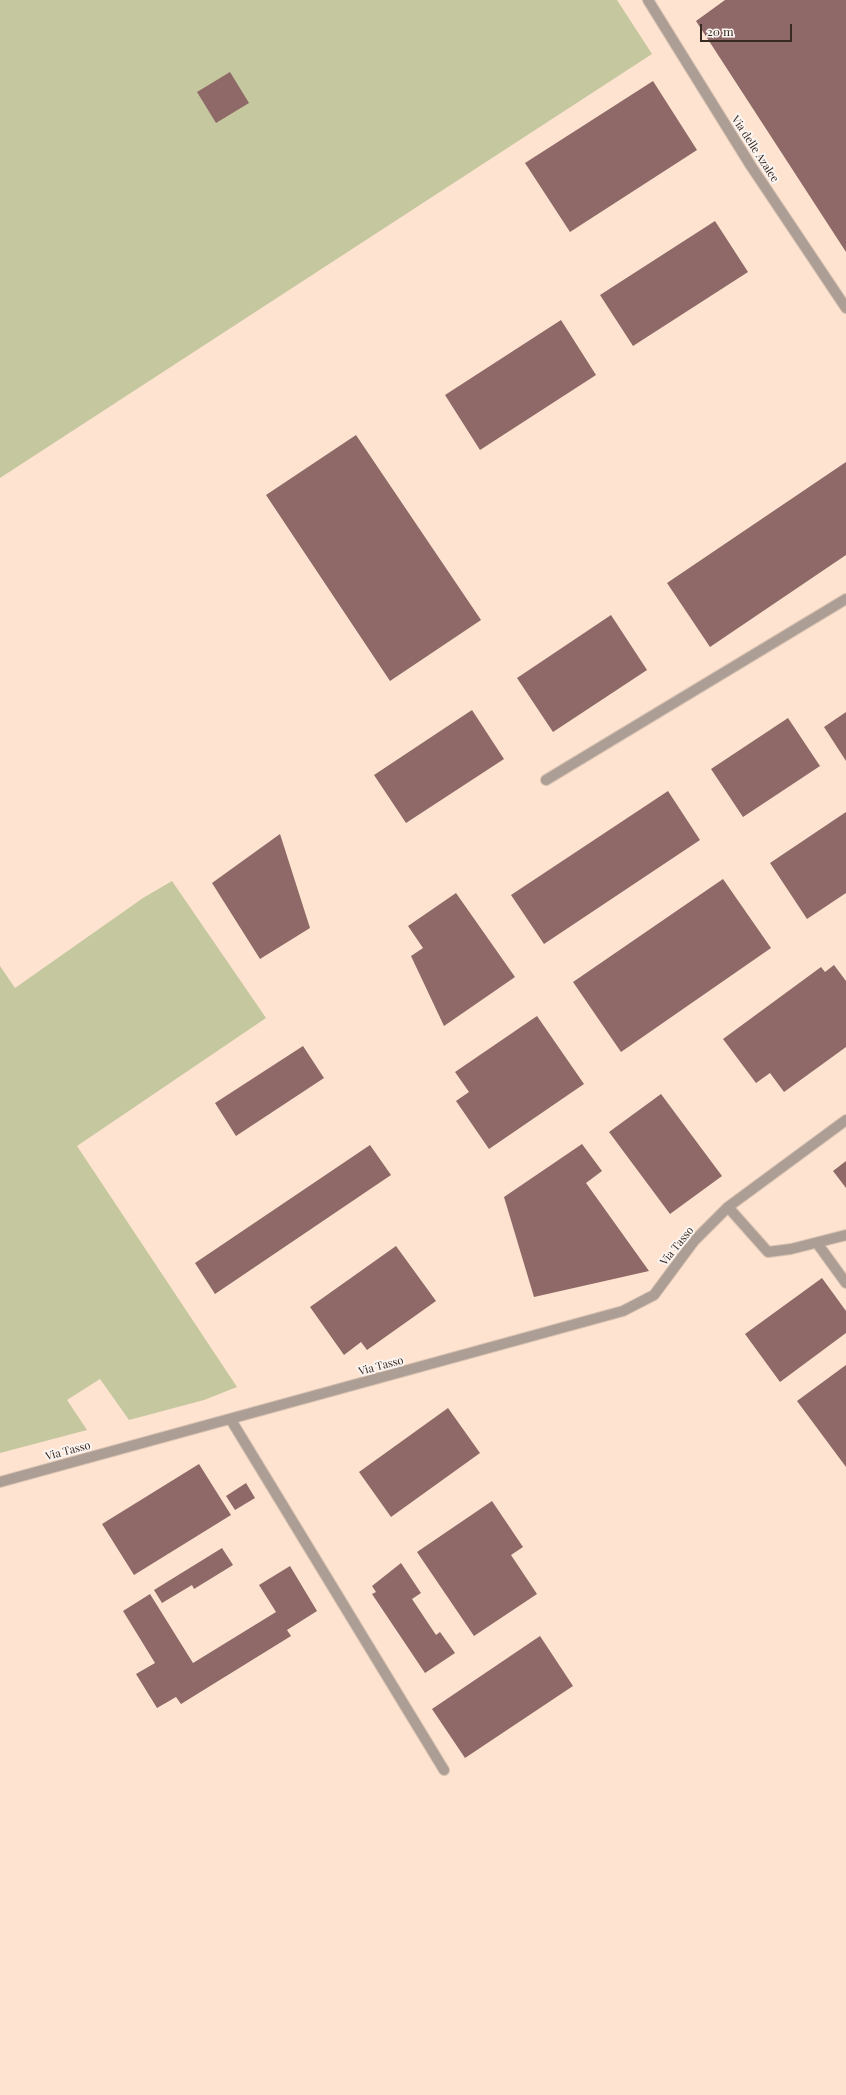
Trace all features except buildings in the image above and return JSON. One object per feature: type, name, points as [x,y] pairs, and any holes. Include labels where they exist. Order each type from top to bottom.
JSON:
[{"type":"street","name":"Via delle Azalee","points":[[648,0],[751,166],[846,308]]},
{"type":"street","points":[[546,780],[846,600]]},
{"type":"street","name":"Via Tasso","points":[[0,1482],[231,1420],[624,1311],[654,1295],[694,1241],[728,1207],[846,1120]]},
{"type":"street","points":[[728,1207],[768,1252],[791,1249],[846,1235]]},
{"type":"street","points":[[817,1242],[846,1282]]},
{"type":"street","points":[[231,1420],[444,1770]]},
{"type":"green space","points":[[0,0],[617,0],[652,54],[0,478]]},
{"type":"green space","points":[[172,881],[266,1018],[77,1146],[237,1387],[204,1400],[129,1420],[100,1379],[67,1400],[87,1430],[0,1453],[0,966],[15,988],[143,898]]}]
